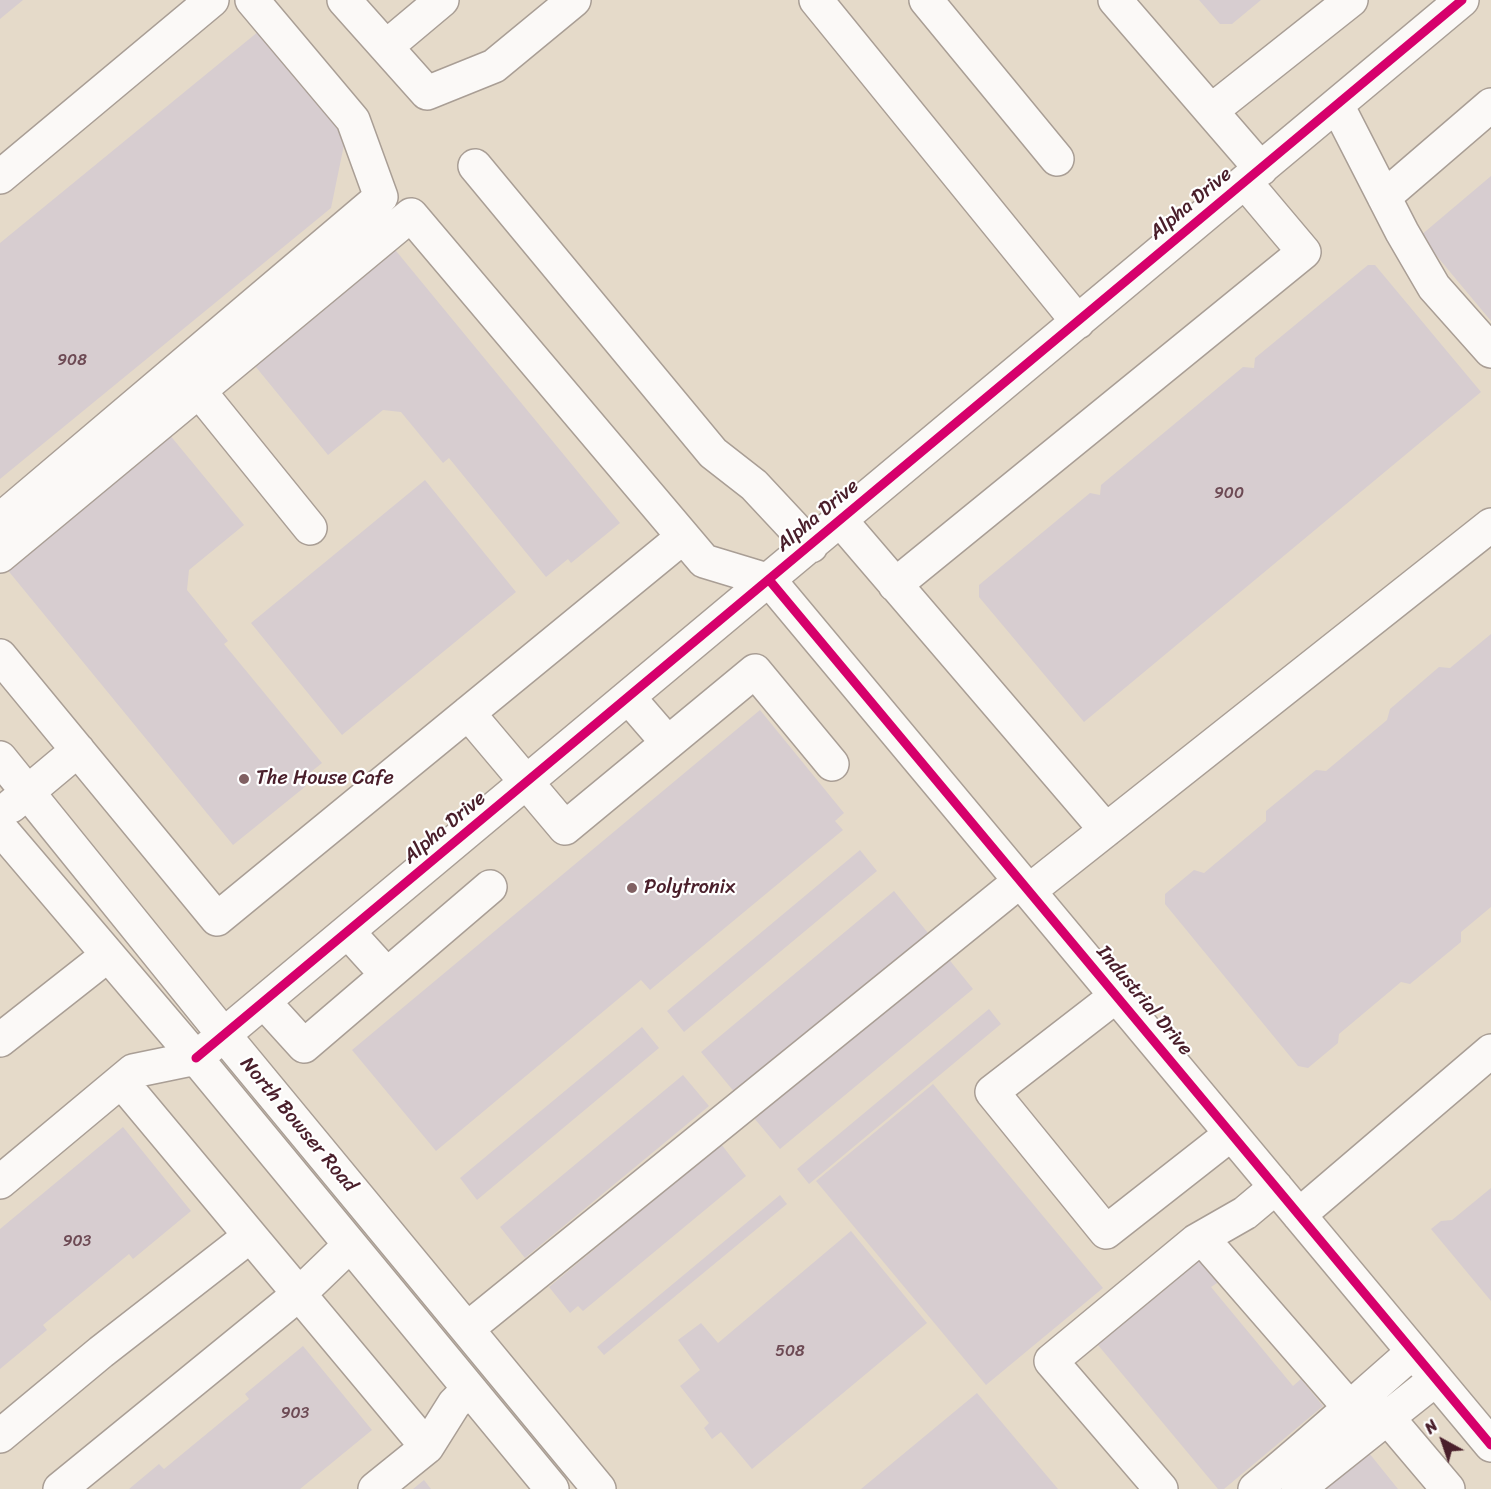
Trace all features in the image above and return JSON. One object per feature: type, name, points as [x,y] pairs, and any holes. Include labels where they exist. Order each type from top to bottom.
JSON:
[{"type":"street","points":[[0,177],[212,0]]},
{"type":"street","points":[[0,520],[381,197],[353,120],[252,0]]},
{"type":"street","points":[[344,0],[427,93],[494,66],[574,0]]},
{"type":"street","points":[[386,46],[442,0]]},
{"type":"street","points":[[816,0],[1078,322]]},
{"type":"street","points":[[926,0],[1057,159]]},
{"type":"street","points":[[895,585],[1304,252],[1211,111],[1115,0]]},
{"type":"street","points":[[1211,111],[1351,0]]},
{"type":"street","name":"Alpha Drive","points":[[196,1058],[770,581],[1462,0]]},
{"type":"street","points":[[1337,105],[1434,287],[1491,351]]},
{"type":"street","points":[[1384,197],[1491,105]]},
{"type":"street","points":[[475,166],[712,453],[754,485],[811,546]]},
{"type":"street","points":[[0,556],[411,215],[704,561],[770,581]]},
{"type":"street","points":[[199,391],[310,528]]},
{"type":"street","points":[[841,521],[1106,830]]},
{"type":"street","points":[[466,1329],[1024,886],[1106,830],[1491,525]]},
{"type":"street","points":[[0,656],[217,919],[683,537]]},
{"type":"street","name":"Industrial Drive","points":[[770,581],[1491,1445]]},
{"type":"street","points":[[468,713],[565,828],[755,671],[832,764]]},
{"type":"street","points":[[629,698],[668,743]]},
{"type":"street","points":[[0,814],[78,750]]},
{"type":"street","name":"North Bowser Road","points":[[0,759],[224,1035],[599,1489]]},
{"type":"street","name":"North Bowser Road","points":[[0,828],[196,1058],[552,1489]]},
{"type":"street","points":[[264,1002],[304,1046],[490,887]]},
{"type":"street","points":[[348,932],[387,975]]},
{"type":"street","points":[[0,1040],[108,955]]},
{"type":"street","points":[[1116,996],[992,1092],[1107,1232],[1231,1134]]},
{"type":"street","points":[[1299,1215],[1491,1052]]},
{"type":"street","points":[[0,1182],[133,1071],[196,1058]]},
{"type":"street","points":[[121,1081],[427,1447]]},
{"type":"street","points":[[1161,1489],[1051,1361],[1202,1238],[1245,1213],[1276,1187]]},
{"type":"street","points":[[0,1436],[101,1352],[250,1236]]},
{"type":"street","points":[[1202,1238],[1349,1407]]},
{"type":"street","points":[[60,1489],[299,1294],[350,1245]]},
{"type":"street","points":[[1255,1489],[1326,1431],[1349,1407],[1413,1352]]},
{"type":"street","points":[[1298,1489],[1436,1378]]},
{"type":"street","points":[[375,1489],[427,1447],[454,1404],[470,1389]]},
{"type":"street","points":[[1387,1418],[1449,1489]]},
{"type":"building","points":[[0,0],[23,0],[0,19]]},
{"type":"building","points":[[1199,0],[1261,0],[1232,24],[1220,24]]},
{"type":"building","points":[[259,31],[346,135],[331,208],[0,479],[0,243]]},
{"type":"building","points":[[1491,176],[1491,321],[1420,236]]},
{"type":"building","points":[[392,246],[620,523],[571,563],[568,559],[546,577],[449,458],[443,463],[401,412],[383,410],[328,455],[251,361]]},
{"type":"building","points":[[1368,265],[1375,265],[1481,392],[1084,722],[979,597],[979,585],[1090,493],[1100,495],[1101,485],[1243,367],[1254,368],[1255,358]]},
{"type":"building","points":[[169,434],[244,525],[189,570],[187,590],[228,641],[224,644],[322,763],[301,780],[306,786],[233,845],[6,568]]},
{"type":"building","points":[[425,480],[516,592],[342,735],[251,623]]},
{"type":"building","points":[[1491,634],[1491,907],[1461,932],[1461,942],[1410,984],[1401,982],[1339,1034],[1338,1043],[1308,1068],[1298,1066],[1165,904],[1165,894],[1194,870],[1204,873],[1266,821],[1266,811],[1316,770],[1326,771],[1387,720],[1390,709],[1439,667],[1450,668]]},
{"type":"building","points":[[760,710],[844,813],[835,821],[843,830],[650,990],[641,980],[436,1151],[352,1050]]},
{"type":"building","points":[[860,850],[877,871],[684,1032],[667,1011]]},
{"type":"building","points":[[894,891],[928,933],[736,1094],[701,1052]]},
{"type":"building","points":[[947,957],[973,989],[780,1149],[754,1118]]},
{"type":"building","points":[[989,1009],[1001,1024],[809,1184],[797,1169]]},
{"type":"building","points":[[642,1027],[659,1048],[477,1200],[460,1178]]},
{"type":"building","points":[[683,1075],[709,1106],[525,1258],[500,1227]]},
{"type":"building","points":[[933,1084],[1103,1288],[986,1385],[816,1181]]},
{"type":"building","points":[[123,1127],[191,1211],[133,1259],[129,1254],[43,1325],[47,1330],[0,1369],[0,1229]]},
{"type":"building","points":[[721,1144],[746,1176],[583,1311],[578,1306],[570,1313],[549,1287]]},
{"type":"building","points":[[1491,1188],[1491,1301],[1431,1229],[1441,1221],[1452,1220]]},
{"type":"building","points":[[780,1195],[787,1204],[604,1355],[597,1347]]},
{"type":"building","points":[[851,1231],[927,1323],[752,1469],[721,1432],[712,1439],[704,1428],[709,1423],[680,1386],[700,1370],[678,1340],[701,1323],[718,1343]]},
{"type":"building","points":[[1197,1253],[1220,1281],[1211,1287],[1293,1386],[1301,1379],[1323,1406],[1224,1489],[1218,1489],[1093,1339]]},
{"type":"building","points":[[303,1346],[372,1430],[300,1489],[129,1489],[159,1464],[164,1469],[249,1399],[245,1394]]},
{"type":"building","points":[[977,1393],[1058,1489],[861,1489]]},
{"type":"building","points":[[1369,1453],[1398,1489],[1325,1489]]},
{"type":"building","points":[[424,1480],[431,1489],[413,1489]]},
{"type":"cycle path","points":[[196,1058],[1462,0]]},
{"type":"cycle path","points":[[770,581],[1491,1445]]},
{"type":"place","name":"The House Cafe","points":[[244,779]]},
{"type":"place","name":"Polytronix","points":[[632,888]]}]
